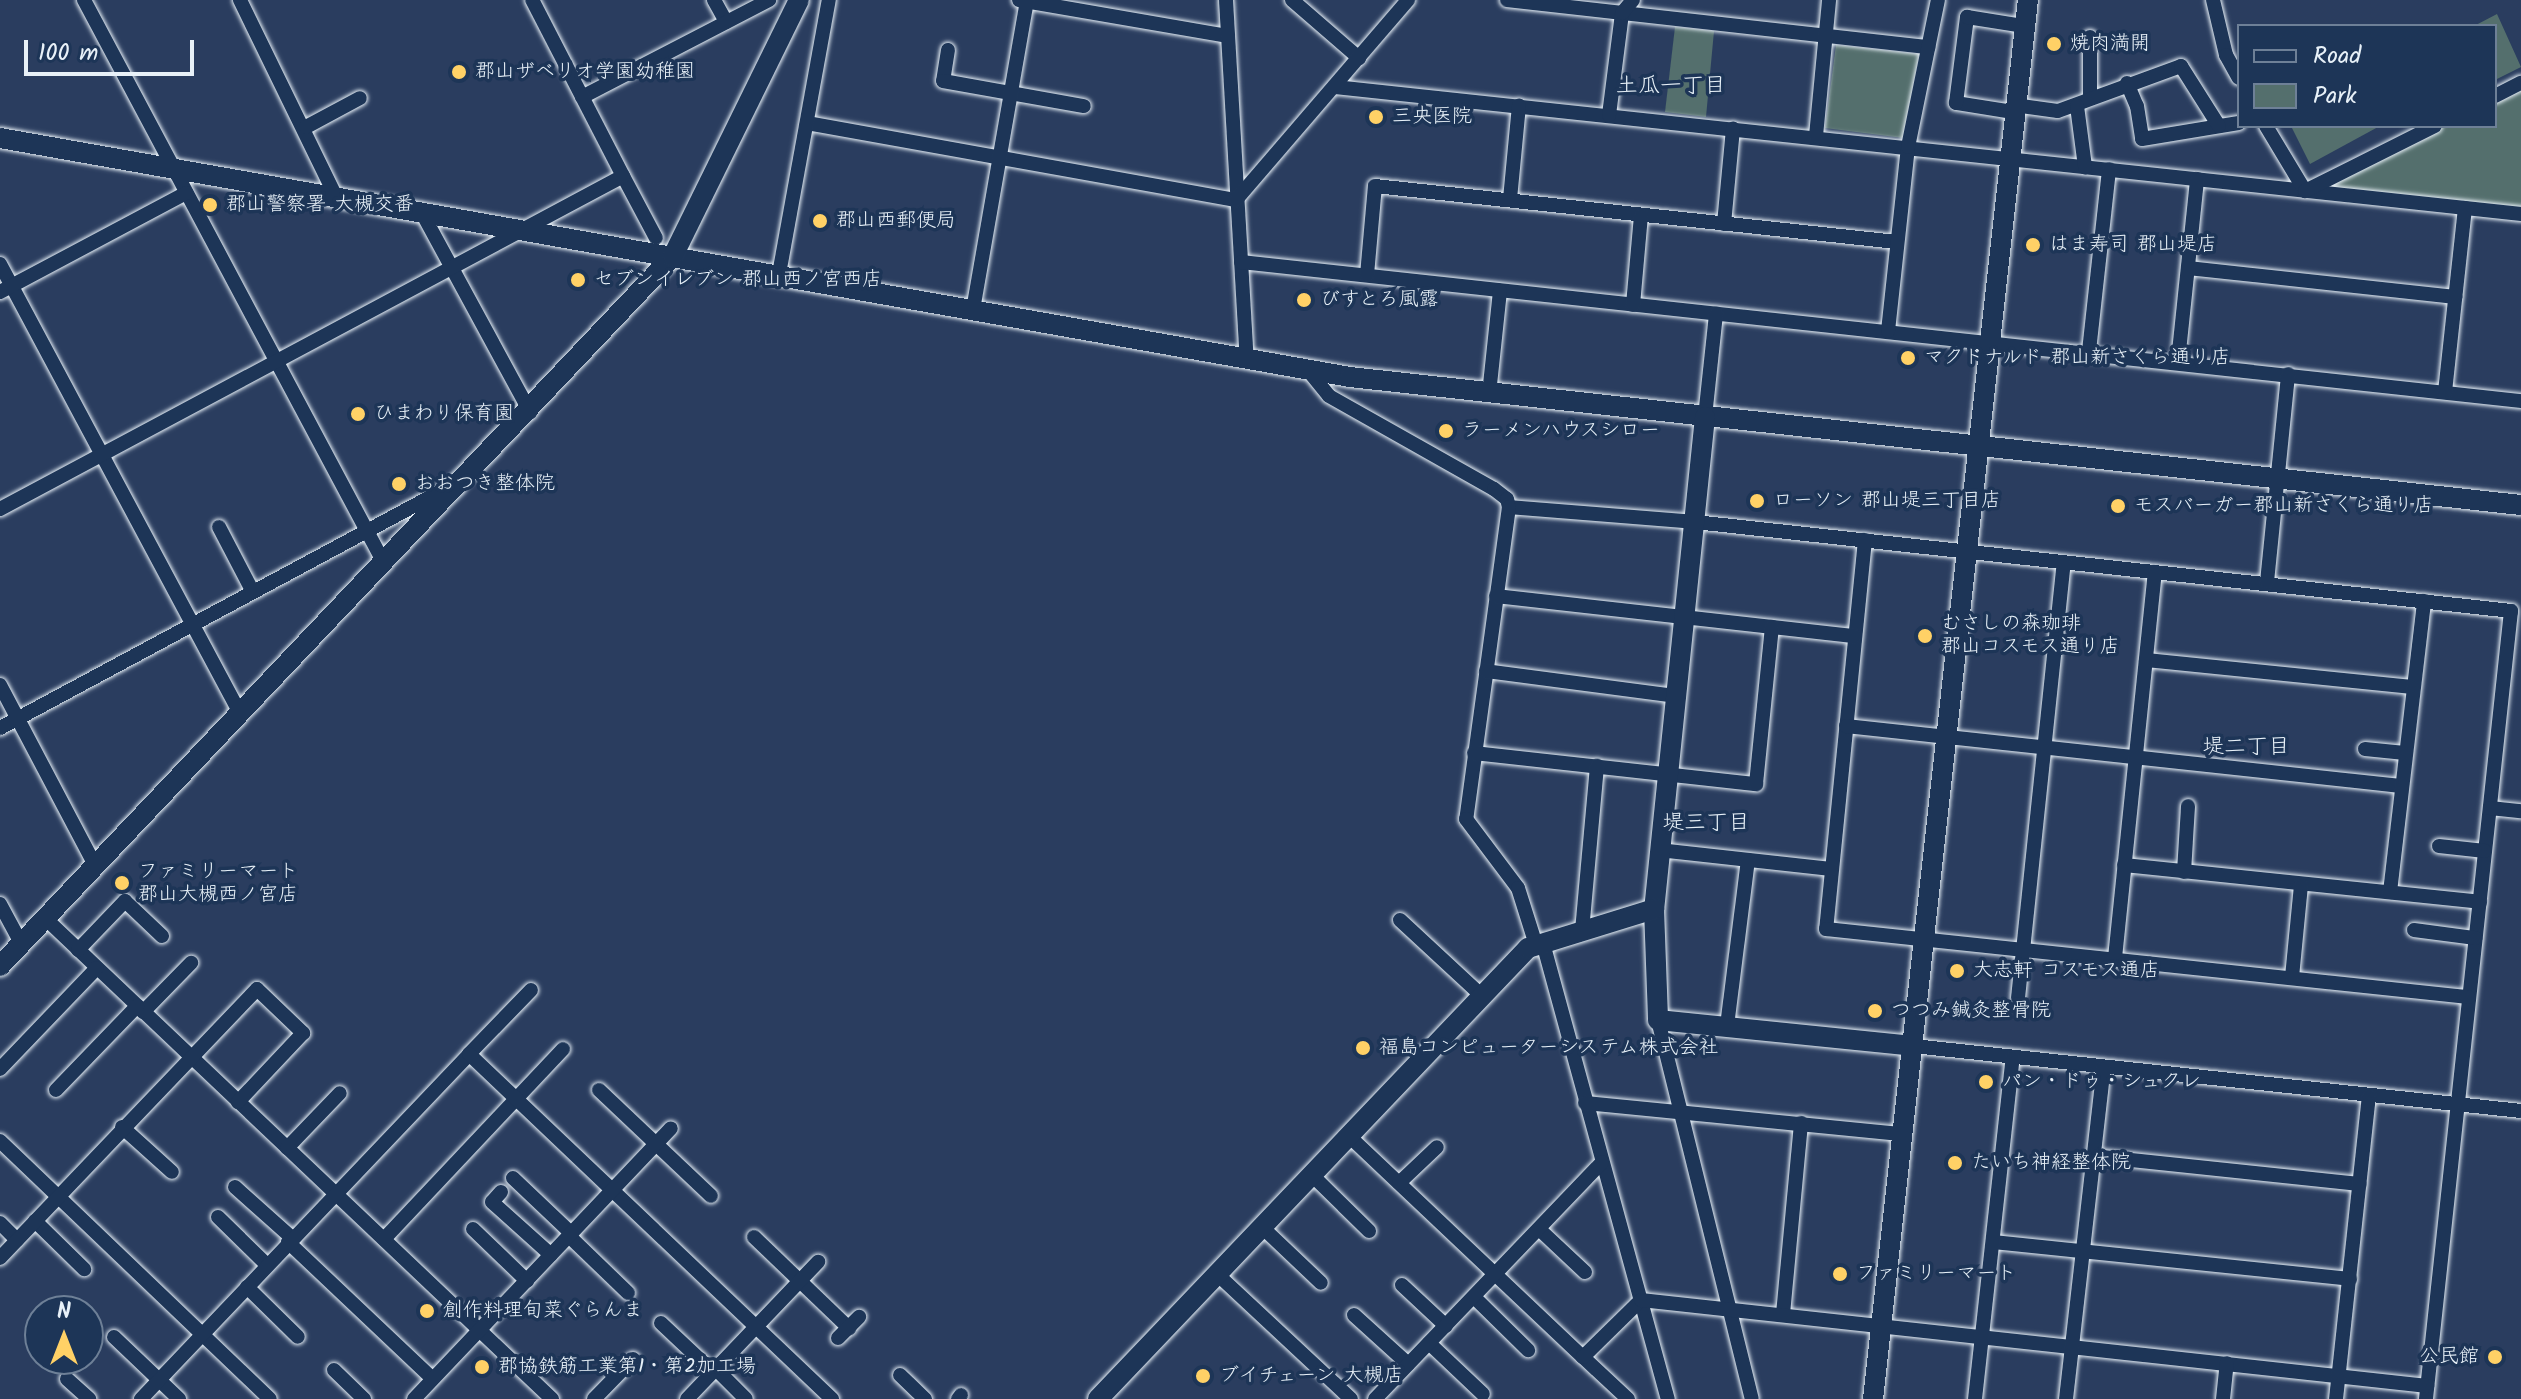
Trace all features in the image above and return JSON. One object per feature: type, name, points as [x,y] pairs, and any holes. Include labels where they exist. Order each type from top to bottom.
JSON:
[{"type":"street","points":[[84,0],[384,563]]},
{"type":"street","points":[[240,0],[306,127],[336,197]]},
{"type":"street","points":[[532,0],[656,238]]},
{"type":"street","points":[[714,0],[726,22]]},
{"type":"street","points":[[582,97],[769,0]]},
{"type":"street","points":[[0,966],[530,412],[673,256],[799,0]]},
{"type":"street","points":[[779,274],[829,0]]},
{"type":"street","points":[[973,310],[1001,158],[1024,0],[1227,36]]},
{"type":"street","points":[[1226,0],[1247,359]]},
{"type":"street","points":[[1292,0],[1359,58]]},
{"type":"street","points":[[1507,0],[1825,38],[1928,47]]},
{"type":"street","points":[[1609,115],[1622,13],[1633,0]]},
{"type":"street","points":[[1816,136],[1829,0]]},
{"type":"street","points":[[1888,331],[1908,147],[1938,0]]},
{"type":"street","points":[[1873,1399],[2007,158],[2028,0]]},
{"type":"street","points":[[2213,0],[2226,55],[2237,74]]},
{"type":"street","points":[[1236,200],[1406,1]]},
{"type":"street","points":[[2024,26],[1967,17],[1956,103],[2058,111],[2077,106],[2090,97],[2127,83],[2181,66],[2219,126]]},
{"type":"street","points":[[2090,37],[2090,97]]},
{"type":"street","points":[[948,50],[943,81],[1084,106]]},
{"type":"street","points":[[2127,83],[2137,106],[2142,139],[2237,123]]},
{"type":"street","points":[[2497,95],[2521,83]]},
{"type":"street","points":[[1335,87],[1816,136],[2521,214]]},
{"type":"street","points":[[306,127],[360,98]]},
{"type":"street","points":[[1510,199],[1519,105]]},
{"type":"street","points":[[2077,106],[2085,167]]},
{"type":"street","points":[[807,123],[1236,200]]},
{"type":"street","points":[[1724,224],[1733,128]]},
{"type":"street","points":[[2267,128],[2305,191]]},
{"type":"street","points":[[2305,191],[2431,128]]},
{"type":"street","points":[[0,138],[1308,370],[1489,394],[2521,505]]},
{"type":"street","points":[[2089,351],[2109,169]]},
{"type":"street","points":[[0,509],[526,231],[623,176]]},
{"type":"street","points":[[2178,361],[2197,179]]},
{"type":"street","points":[[1367,275],[1375,186],[1896,242]]},
{"type":"street","points":[[6,289],[186,193]]},
{"type":"street","points":[[2445,392],[2465,208]]},
{"type":"street","points":[[421,211],[450,270],[530,412]]},
{"type":"street","points":[[1633,305],[1641,215]]},
{"type":"street","points":[[1241,262],[1716,314],[1987,339],[2521,401]]},
{"type":"street","points":[[0,264],[6,289],[194,624],[241,715]]},
{"type":"street","points":[[2188,268],[2455,297]]},
{"type":"street","points":[[1489,394],[1500,291]]},
{"type":"street","points":[[1716,314],[1654,909],[1658,1020],[1677,1112],[1752,1399]]},
{"type":"street","points":[[1308,370],[1329,396],[1507,499],[1509,507],[1466,819],[1518,888],[1539,944],[1668,1399]]},
{"type":"street","points":[[2267,582],[2288,374]]},
{"type":"street","points":[[0,728],[467,477]]},
{"type":"street","points":[[1509,507],[1695,522],[2511,611],[2427,1393],[2339,1376],[1641,1300],[1583,1357]]},
{"type":"street","points":[[219,527],[253,592]]},
{"type":"street","points":[[1865,540],[1826,929],[2468,997]]},
{"type":"street","points":[[2018,998],[2064,563]]},
{"type":"street","points":[[2115,958],[2155,572]]},
{"type":"street","points":[[1496,596],[1855,636]]},
{"type":"street","points":[[2390,892],[2424,601]]},
{"type":"street","points":[[1474,753],[1756,784],[1772,627]]},
{"type":"street","points":[[2146,660],[2413,687]]},
{"type":"street","points":[[1486,671],[1675,696]]},
{"type":"street","points":[[0,685],[95,865]]},
{"type":"street","points":[[1846,726],[2401,786]]},
{"type":"street","points":[[2365,749],[2405,753]]},
{"type":"street","points":[[1582,931],[1597,766]]},
{"type":"street","points":[[2184,872],[2188,806]]},
{"type":"street","points":[[2490,808],[2521,811]]},
{"type":"street","points":[[2439,846],[2485,851]]},
{"type":"street","points":[[1659,850],[1831,869]]},
{"type":"street","points":[[1727,1026],[1748,860]]},
{"type":"street","points":[[2124,865],[2480,902]]},
{"type":"street","points":[[2292,977],[2301,885]]},
{"type":"street","points":[[78,950],[125,901],[162,936]]},
{"type":"street","points":[[0,904],[21,943]]},
{"type":"street","points":[[1106,1396],[1217,1274],[1482,996],[1539,944],[1654,909]]},
{"type":"street","points":[[45,918],[552,1399]]},
{"type":"street","points":[[1400,920],[1482,996]]},
{"type":"street","points":[[2414,930],[2475,938]]},
{"type":"street","points":[[56,1090],[191,963]]},
{"type":"street","points":[[0,1069],[97,968]]},
{"type":"street","points":[[0,1258],[257,989],[303,1033],[238,1102]]},
{"type":"street","points":[[141,1399],[335,1192],[531,990]]},
{"type":"street","points":[[1658,1020],[2521,1111]]},
{"type":"street","points":[[384,1239],[563,1049]]},
{"type":"street","points":[[469,1054],[832,1399]]},
{"type":"street","points":[[1975,1399],[2013,1057]]},
{"type":"street","points":[[2066,1399],[2104,1067]]},
{"type":"street","points":[[599,1090],[711,1196]]},
{"type":"street","points":[[287,1148],[340,1093]]},
{"type":"street","points":[[2336,1399],[2369,1096]]},
{"type":"street","points":[[1585,1103],[1903,1134]]},
{"type":"street","points":[[1783,1314],[1801,1123]]},
{"type":"street","points":[[122,1127],[172,1172]]},
{"type":"street","points":[[414,1399],[671,1128]]},
{"type":"street","points":[[1349,1136],[1628,1399]]},
{"type":"street","points":[[0,1141],[270,1399]]},
{"type":"street","points":[[1399,1183],[1437,1147]]},
{"type":"street","points":[[2093,1156],[2360,1184]]},
{"type":"street","points":[[1375,1399],[1602,1162]]},
{"type":"street","points":[[1312,1175],[1369,1231]]},
{"type":"street","points":[[513,1178],[628,1293]]},
{"type":"street","points":[[235,1187],[433,1379]]},
{"type":"street","points":[[501,1192],[492,1202],[551,1255]]},
{"type":"street","points":[[218,1217],[267,1265]]},
{"type":"street","points":[[35,1221],[84,1269]]},
{"type":"street","points":[[0,1223],[17,1240]]},
{"type":"street","points":[[1262,1227],[1321,1283]]},
{"type":"street","points":[[473,1229],[527,1281]]},
{"type":"street","points":[[1539,1229],[1585,1272]]},
{"type":"street","points":[[754,1237],[849,1328]]},
{"type":"street","points":[[1993,1242],[2350,1279]]},
{"type":"street","points":[[694,1397],[714,1371],[818,1262]]},
{"type":"street","points":[[1217,1274],[1351,1399]]},
{"type":"street","points":[[1402,1285],[1446,1326]]},
{"type":"street","points":[[247,1287],[298,1337]]},
{"type":"street","points":[[1474,1297],[1528,1350]]},
{"type":"street","points":[[1354,1315],[1408,1364]]},
{"type":"street","points":[[661,1323],[746,1399]]},
{"type":"street","points":[[114,1337],[179,1399]]},
{"type":"street","points":[[1429,1343],[1483,1394]]},
{"type":"street","points":[[594,1399],[633,1359]]},
{"type":"street","points":[[2223,1399],[2227,1363]]},
{"type":"street","points":[[334,1370],[364,1399]]},
{"type":"street","points":[[900,1375],[925,1399]]},
{"type":"street","points":[[67,1379],[89,1399]]},
{"type":"green space","points":[[2497,14],[2521,67],[2497,79],[2497,24],[2478,24]]},
{"type":"green space","points":[[1675,27],[1714,31],[1706,117],[1665,112]]},
{"type":"green space","points":[[1836,45],[1919,54],[1903,138],[1825,128]]},
{"type":"green space","points":[[2521,88],[2521,208],[2325,187],[2442,128],[2497,128],[2497,100]]},
{"type":"green space","points":[[2292,128],[2376,128],[2310,164]]},
{"type":"place","name":"焼肉満開","points":[[2054,44]]},
{"type":"place","name":"郡山ザベリオ学園幼稚園","points":[[459,72]]},
{"type":"place","name":"三央医院","points":[[1376,117]]},
{"type":"place","name":"郡山警察署 大槻交番","points":[[210,205]]},
{"type":"place","name":"郡山西郵便局","points":[[820,221]]},
{"type":"place","name":"はま寿司 郡山堤店","points":[[2033,245]]},
{"type":"place","name":"セブンイレブン 郡山西ノ宮西店","points":[[578,280]]},
{"type":"place","name":"びすとろ風露","points":[[1304,300]]},
{"type":"place","name":"マクドナルド 郡山新さくら通り店","points":[[1908,358]]},
{"type":"place","name":"ひまわり保育園","points":[[358,414]]},
{"type":"place","name":"ラーメンハウスシロー","points":[[1446,431]]},
{"type":"place","name":"おおつき整体院","points":[[399,484]]},
{"type":"place","name":"ローソン 郡山堤三丁目店","points":[[1757,501]]},
{"type":"place","name":"モスバーガー郡山新さくら通り店","points":[[2118,506]]},
{"type":"place","name":"むさしの森珈琲 郡山コスモス通り店","points":[[1925,636]]},
{"type":"place","name":"ファミリーマート 郡山大槻西ノ宮店","points":[[122,883]]},
{"type":"place","name":"大志軒 コスモス通店","points":[[1957,971]]},
{"type":"place","name":"つつみ鍼灸整骨院","points":[[1875,1011]]},
{"type":"place","name":"福島コンピューターシステム株式会社","points":[[1363,1048]]},
{"type":"place","name":"パン・ドゥ・シュクレ","points":[[1986,1082]]},
{"type":"place","name":"たいち神経整体院","points":[[1955,1163]]},
{"type":"place","name":"ファミリーマート","points":[[1840,1274]]},
{"type":"place","name":"創作料理旬菜ぐらんま","points":[[427,1311]]},
{"type":"place","name":"公民館","points":[[2495,1357]]},
{"type":"place","name":"郡協鉄筋工業第1・第2加工場","points":[[482,1367]]},
{"type":"place","name":"ブイチェーン 大槻店","points":[[1203,1376]]},
{"type":"district","name":"土瓜一丁目","points":[[1671,87]]},
{"type":"district","name":"堤二丁目","points":[[2246,748]]},
{"type":"district","name":"堤三丁目","points":[[1706,824]]}]
